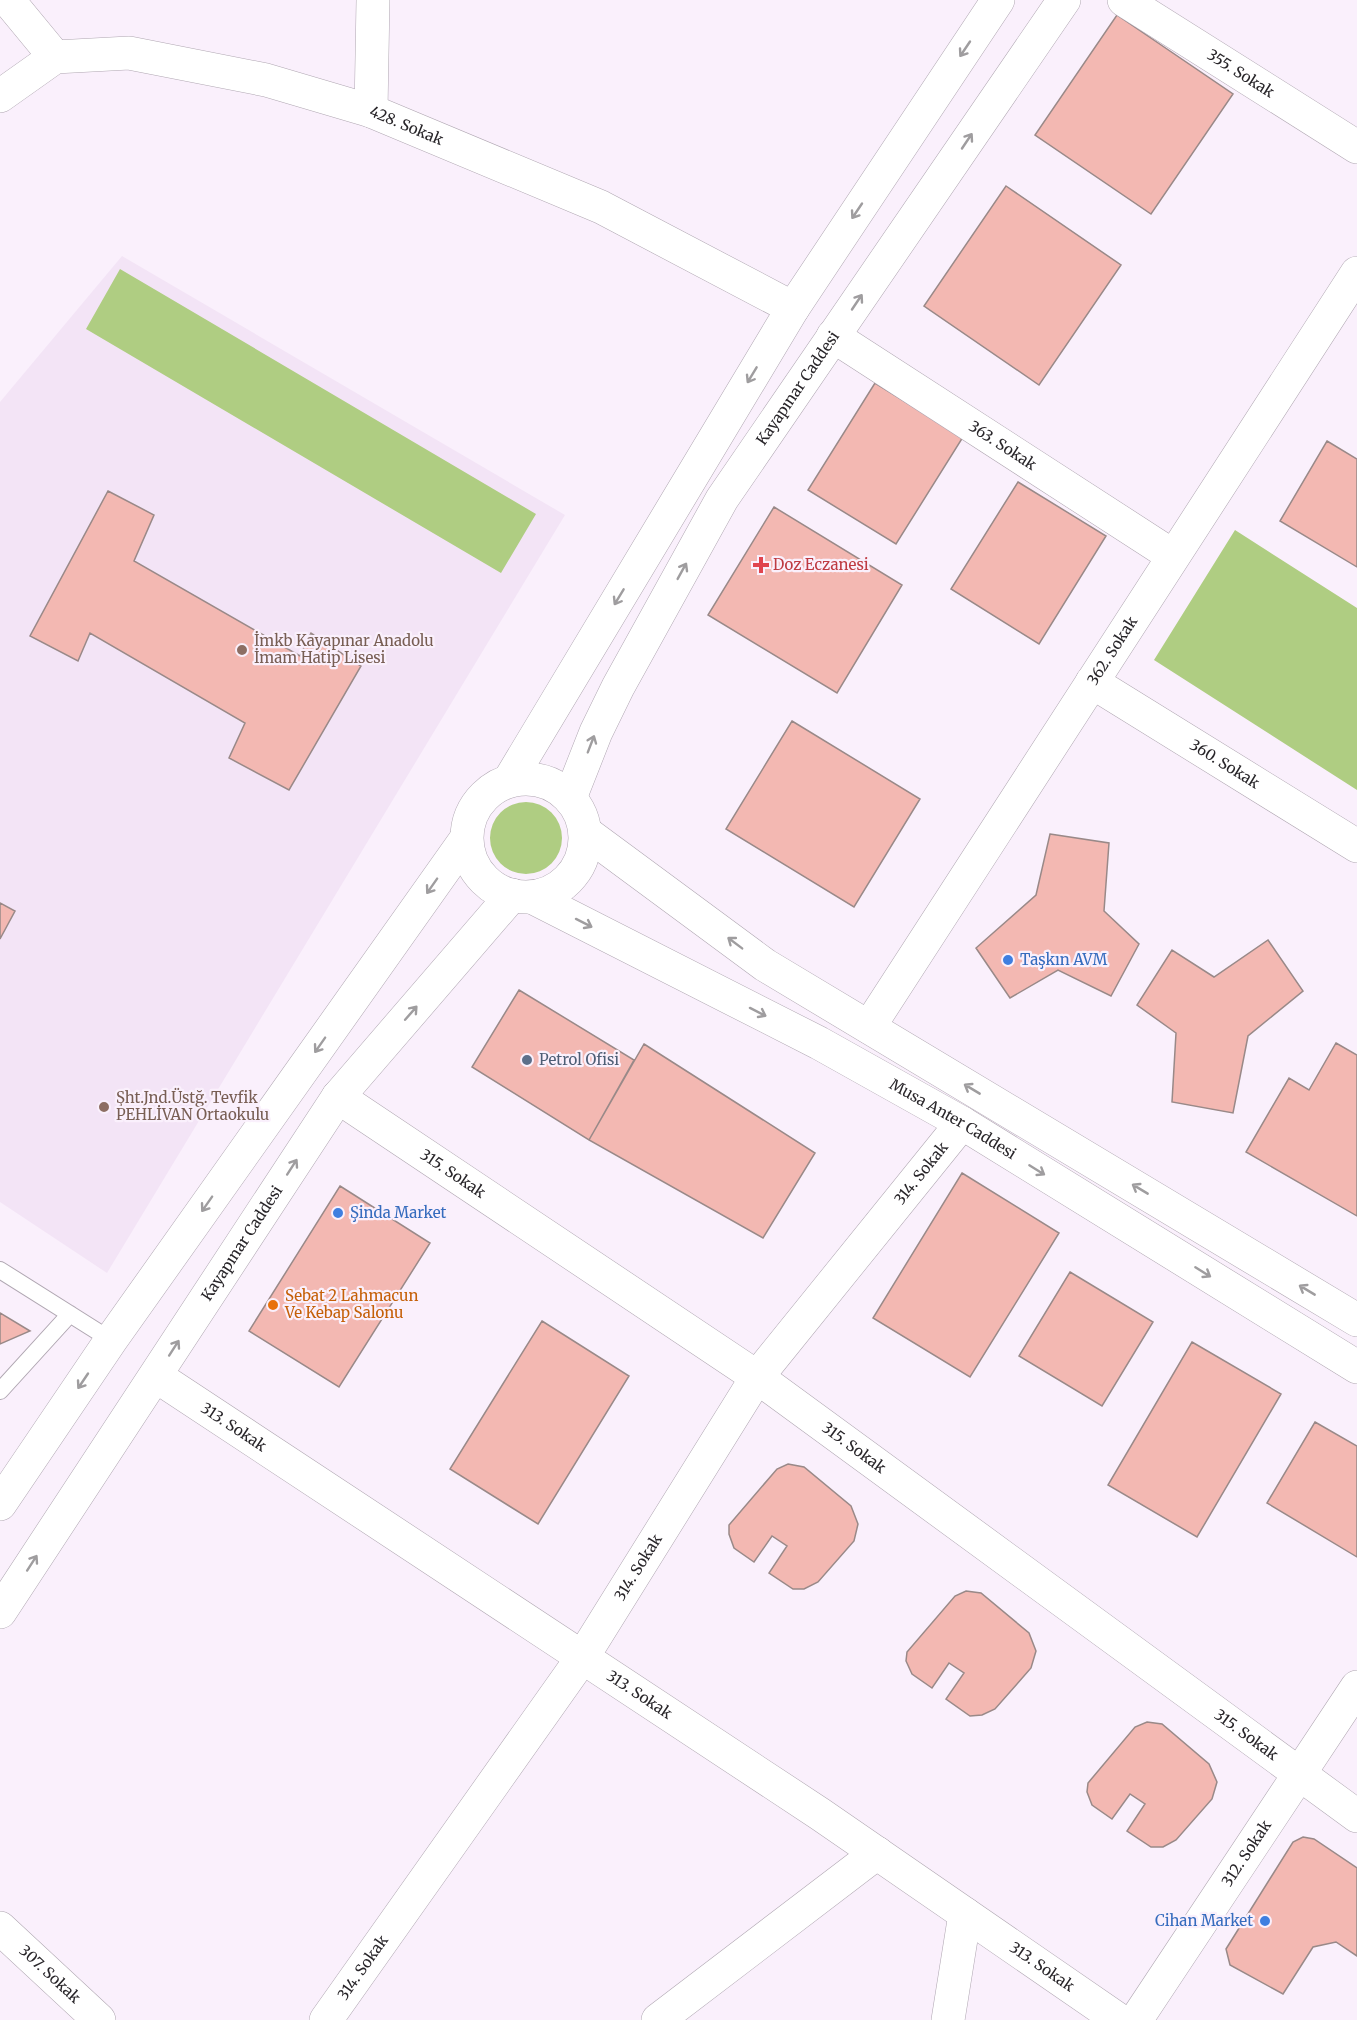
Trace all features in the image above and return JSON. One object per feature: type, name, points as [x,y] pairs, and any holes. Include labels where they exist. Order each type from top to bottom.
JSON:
[{"type":"street","points":[[0,96],[55,57],[8,0]]},
{"type":"street","points":[[371,111],[373,0]]},
{"type":"street","points":[[509,781],[793,308],[998,0]]},
{"type":"street","name":"Kayapınar Caddesi","points":[[570,798],[596,732],[618,687],[722,499],[1064,0]]},
{"type":"street","name":"355. Sokak","points":[[1124,0],[1357,147]]},
{"type":"street","name":"428. Sokak","points":[[55,57],[129,53],[266,81],[371,111],[601,207],[793,308]]},
{"type":"street","name":"362. Sokak","points":[[869,1027],[1357,273]]},
{"type":"street","name":"363. Sokak","points":[[833,336],[1173,556]]},
{"type":"street","name":"360. Sokak","points":[[1092,682],[1357,846]]},
{"type":"street","points":[[525,778],[542,781],[557,788],[570,798],[580,814],[585,832],[584,850],[577,868],[566,882],[550,892],[522,896],[494,888],[479,875],[470,858],[466,839],[469,819],[478,802],[492,789],[509,781],[525,778]]},
{"type":"street","points":[[585,832],[765,965],[1357,1320]]},
{"type":"street","points":[[0,1504],[111,1340],[466,839]]},
{"type":"street","name":"Kayapınar Caddesi","points":[[0,1612],[339,1097],[522,896]]},
{"type":"street","name":"Musa Anter Caddesi","points":[[522,896],[819,1043],[962,1124],[1357,1367]]},
{"type":"street","name":"315. Sokak","points":[[339,1097],[757,1377],[1357,1816]]},
{"type":"street","name":"314. Sokak","points":[[326,2020],[582,1658],[757,1377],[962,1124]]},
{"type":"street","name":"313. Sokak","points":[[156,1376],[876,1853],[1119,2020]]},
{"type":"street","name":"312. Sokak","points":[[1136,2020],[1357,1687]]},
{"type":"street","points":[[658,2020],[876,1853]]},
{"type":"street","points":[[948,2020],[965,1914]]},
{"type":"street","name":"307. Sokak","points":[[0,1928],[99,2020]]},
{"type":"lane","points":[[0,1270],[111,1340]]},
{"type":"lane","points":[[0,1391],[70,1314]]},
{"type":"shaded area","name":"İmkb Kayapınar Anadolu İmam Hatip Lisesi","points":[[122,256],[565,515],[107,1273],[0,1202],[0,402]]},
{"type":"green space","points":[[120,269],[536,514],[501,573],[86,329]]},
{"type":"green space","points":[[1235,530],[1357,608],[1357,790],[1154,660]]},
{"type":"green space","points":[[533,802],[552,812],[560,824],[562,838],[560,852],[552,864],[540,872],[519,874],[500,864],[492,852],[490,831],[500,812],[512,804]]},
{"type":"building","points":[[1117,15],[1233,94],[1151,214],[1035,135]]},
{"type":"building","points":[[1006,186],[1121,265],[1039,385],[924,306]]},
{"type":"building","points":[[875,383],[963,437],[896,544],[808,490]]},
{"type":"building","points":[[1327,441],[1357,459],[1357,567],[1280,521]]},
{"type":"building","points":[[1018,482],[1106,536],[1039,644],[951,589]]},
{"type":"building","points":[[108,491],[154,515],[134,561],[300,656],[311,633],[361,666],[289,790],[229,758],[245,723],[90,633],[78,661],[30,636]]},
{"type":"building","points":[[774,507],[902,585],[837,693],[708,615]]},
{"type":"building","points":[[792,721],[920,799],[854,907],[726,829]]},
{"type":"building","points":[[1050,834],[1109,843],[1104,911],[1139,944],[1111,996],[1058,970],[1010,998],[976,948],[1036,895]]},
{"type":"building","points":[[0,903],[15,911],[0,939]]},
{"type":"building","points":[[1268,940],[1303,991],[1248,1036],[1233,1113],[1172,1102],[1176,1033],[1137,1005],[1172,950],[1214,977]]},
{"type":"building","points":[[519,990],[634,1060],[589,1140],[472,1067]]},
{"type":"building","points":[[1336,1043],[1357,1055],[1357,1216],[1246,1152],[1289,1078],[1309,1090]]},
{"type":"building","points":[[644,1044],[815,1153],[763,1238],[589,1140]]},
{"type":"building","points":[[962,1173],[1059,1233],[970,1377],[873,1318]]},
{"type":"building","points":[[340,1186],[430,1243],[339,1387],[249,1331]]},
{"type":"building","points":[[1070,1272],[1153,1322],[1102,1406],[1019,1356]]},
{"type":"building","points":[[0,1313],[30,1331],[0,1344]]},
{"type":"building","points":[[542,1321],[629,1376],[538,1524],[450,1469]]},
{"type":"building","points":[[1192,1342],[1281,1394],[1197,1537],[1108,1485]]},
{"type":"building","points":[[1315,1422],[1357,1446],[1357,1557],[1267,1503]]},
{"type":"building","points":[[788,1464],[804,1467],[851,1506],[858,1524],[854,1541],[818,1582],[804,1589],[793,1589],[769,1573],[787,1546],[772,1536],[754,1562],[734,1548],[729,1534],[729,1525],[777,1469]]},
{"type":"building","points":[[966,1591],[981,1593],[1029,1633],[1036,1651],[1031,1668],[995,1709],[982,1715],[970,1716],[946,1699],[964,1673],[949,1663],[932,1688],[912,1674],[906,1661],[907,1652],[955,1596]]},
{"type":"building","points":[[1147,1722],[1162,1724],[1209,1764],[1217,1782],[1212,1799],[1176,1840],[1163,1847],[1151,1847],[1127,1831],[1145,1804],[1130,1794],[1112,1819],[1092,1805],[1087,1792],[1088,1783],[1135,1727]]},
{"type":"building","points":[[1303,1837],[1314,1839],[1357,1868],[1357,1956],[1336,1942],[1313,1947],[1283,1994],[1230,1965],[1226,1949],[1293,1842]]},
{"type":"place","name":"Doz Eczanesi","points":[[761,565]]},
{"type":"place","name":"İmkb Kayapınar Anadolu İmam Hatip Lisesi","points":[[242,650]]},
{"type":"place","name":"Taşkın AVM","points":[[1008,960]]},
{"type":"place","name":"Petrol Ofisi","points":[[527,1060]]},
{"type":"place","name":"Şht.Jnd.Üstğ. Tevfik PEHLİVAN Ortaokulu","points":[[104,1107]]},
{"type":"place","name":"Şinda Market","points":[[338,1213]]},
{"type":"place","name":"Sebat 2 Lahmacun Ve Kebap Salonu","points":[[273,1305]]},
{"type":"place","name":"Cihan Market","points":[[1265,1921]]}]
